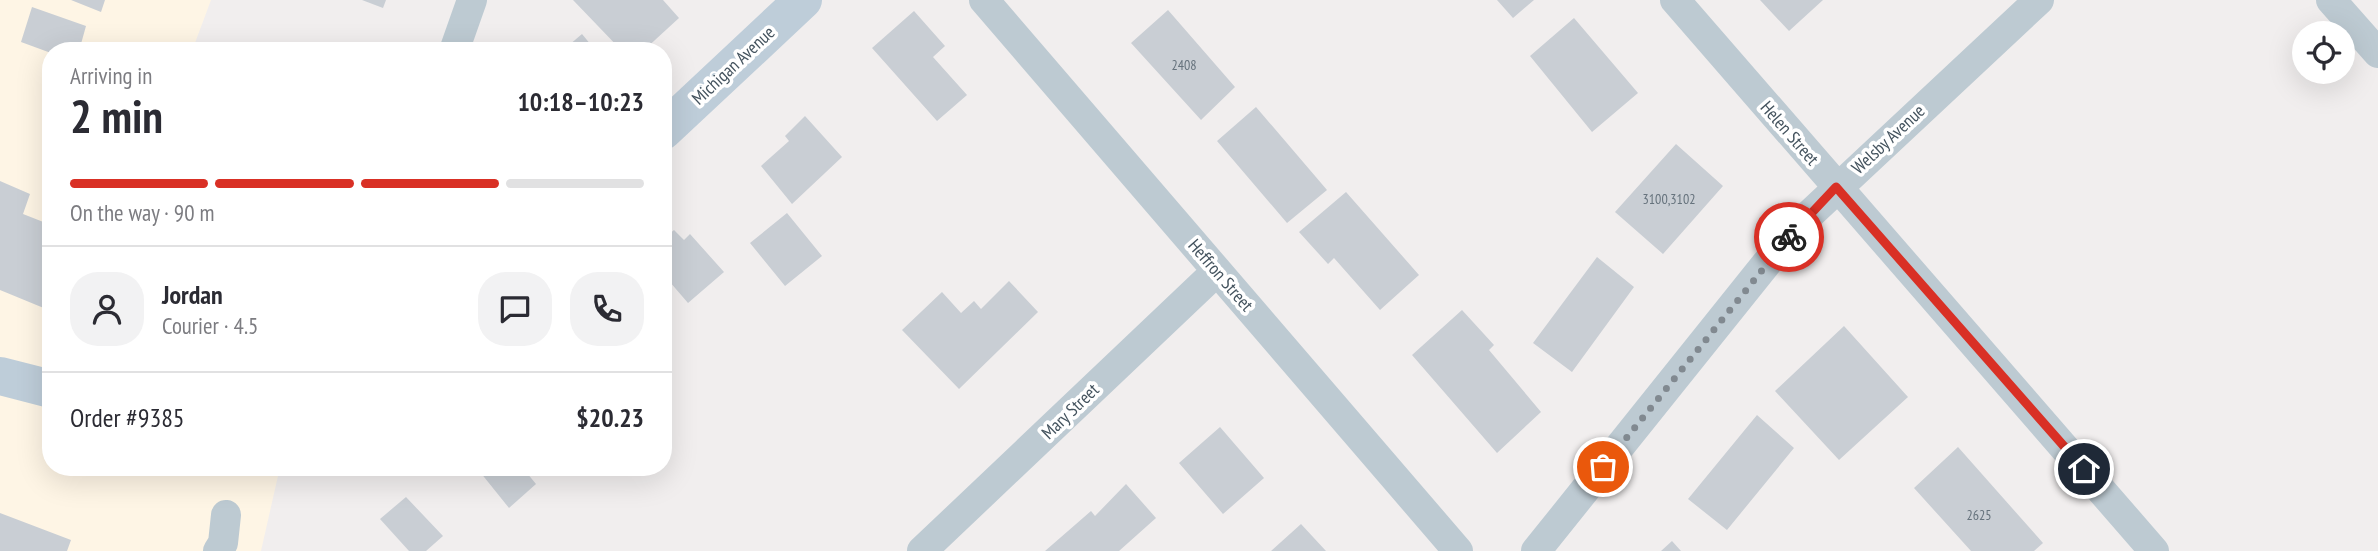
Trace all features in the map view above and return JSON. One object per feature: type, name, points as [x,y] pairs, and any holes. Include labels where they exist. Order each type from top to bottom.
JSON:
[{"type":"street","points":[[457,42],[472,0]]},
{"type":"street","name":"Michigan Avenue","points":[[672,123],[803,0]]},
{"type":"street","name":"Heffron Street","points":[[984,0],[1458,551]]},
{"type":"street","name":"Helen Street","points":[[1675,0],[2155,550]]},
{"type":"street","name":"Welsby Avenue","points":[[1536,551],[1766,264],[1836,187],[2039,0]]},
{"type":"street","points":[[2331,0],[2378,53]]},
{"type":"street","name":"Mary Street","points":[[922,551],[1217,271]]},
{"type":"street","points":[[0,376],[42,386]]},
{"type":"street","points":[[0,386],[42,387]]},
{"type":"street","points":[[218,551],[223,543],[226,515]]},
{"type":"shaded area","points":[[0,0],[211,0],[195,42],[42,42],[42,476],[278,476],[261,551],[0,551]]},
{"type":"building","points":[[71,0],[105,0],[101,12]]},
{"type":"building","points":[[362,0],[386,0],[383,8]]},
{"type":"building","points":[[573,0],[663,0],[679,18],[653,42],[613,42]]},
{"type":"building","points":[[1497,0],[1534,0],[1513,18]]},
{"type":"building","points":[[1760,0],[1823,0],[1789,31]]},
{"type":"building","points":[[32,7],[86,26],[82,42],[42,42],[42,50],[21,42]]},
{"type":"building","points":[[1168,10],[1235,87],[1201,120],[1131,43]]},
{"type":"building","points":[[914,11],[945,46],[933,57],[967,95],[937,121],[872,48]]},
{"type":"building","points":[[1574,18],[1638,93],[1592,132],[1530,56]]},
{"type":"building","points":[[582,34],[589,42],[573,42]]},
{"type":"building","points":[[1256,107],[1327,190],[1287,223],[1217,141]]},
{"type":"building","points":[[805,116],[842,157],[792,204],[761,166],[789,141],[785,136]]},
{"type":"building","points":[[1676,144],[1723,186],[1663,254],[1615,212]]},
{"type":"building","points":[[0,181],[30,194],[23,214],[42,221],[42,307],[0,290]]},
{"type":"building","points":[[1346,192],[1419,275],[1380,310],[1334,258],[1328,264],[1299,232]]},
{"type":"building","points":[[787,213],[822,256],[785,286],[750,243]]},
{"type":"building","points":[[674,230],[684,240],[690,234],[724,272],[688,303],[672,284]]},
{"type":"building","points":[[1597,257],[1634,287],[1572,372],[1533,343]]},
{"type":"building","points":[[1009,281],[1038,312],[959,389],[902,330],[942,292],[961,313],[974,301],[981,309]]},
{"type":"building","points":[[1462,310],[1494,345],[1489,350],[1541,412],[1497,453],[1412,355]]},
{"type":"building","points":[[1844,326],[1908,397],[1839,460],[1775,391]]},
{"type":"building","points":[[1757,415],[1794,448],[1727,530],[1688,499]]},
{"type":"building","points":[[1220,427],[1264,478],[1223,514],[1179,463]]},
{"type":"building","points":[[1958,447],[2043,543],[2034,551],[1971,551],[1914,488]]},
{"type":"building","points":[[483,476],[529,476],[536,484],[509,508]]},
{"type":"building","points":[[1126,484],[1156,518],[1119,551],[1045,551],[1091,511],[1095,516]]},
{"type":"building","points":[[406,497],[443,536],[426,551],[409,551],[380,519]]},
{"type":"building","points":[[0,513],[71,540],[67,551],[0,551]]},
{"type":"building","points":[[1301,524],[1326,551],[1271,551]]},
{"type":"building","points":[[1672,541],[1681,551],[1661,551]]},
{"type":"way so far","points":[[1603,467],[1789,237]]},
{"type":"route","points":[[1789,237],[1836,187],[2084,469]]}]
